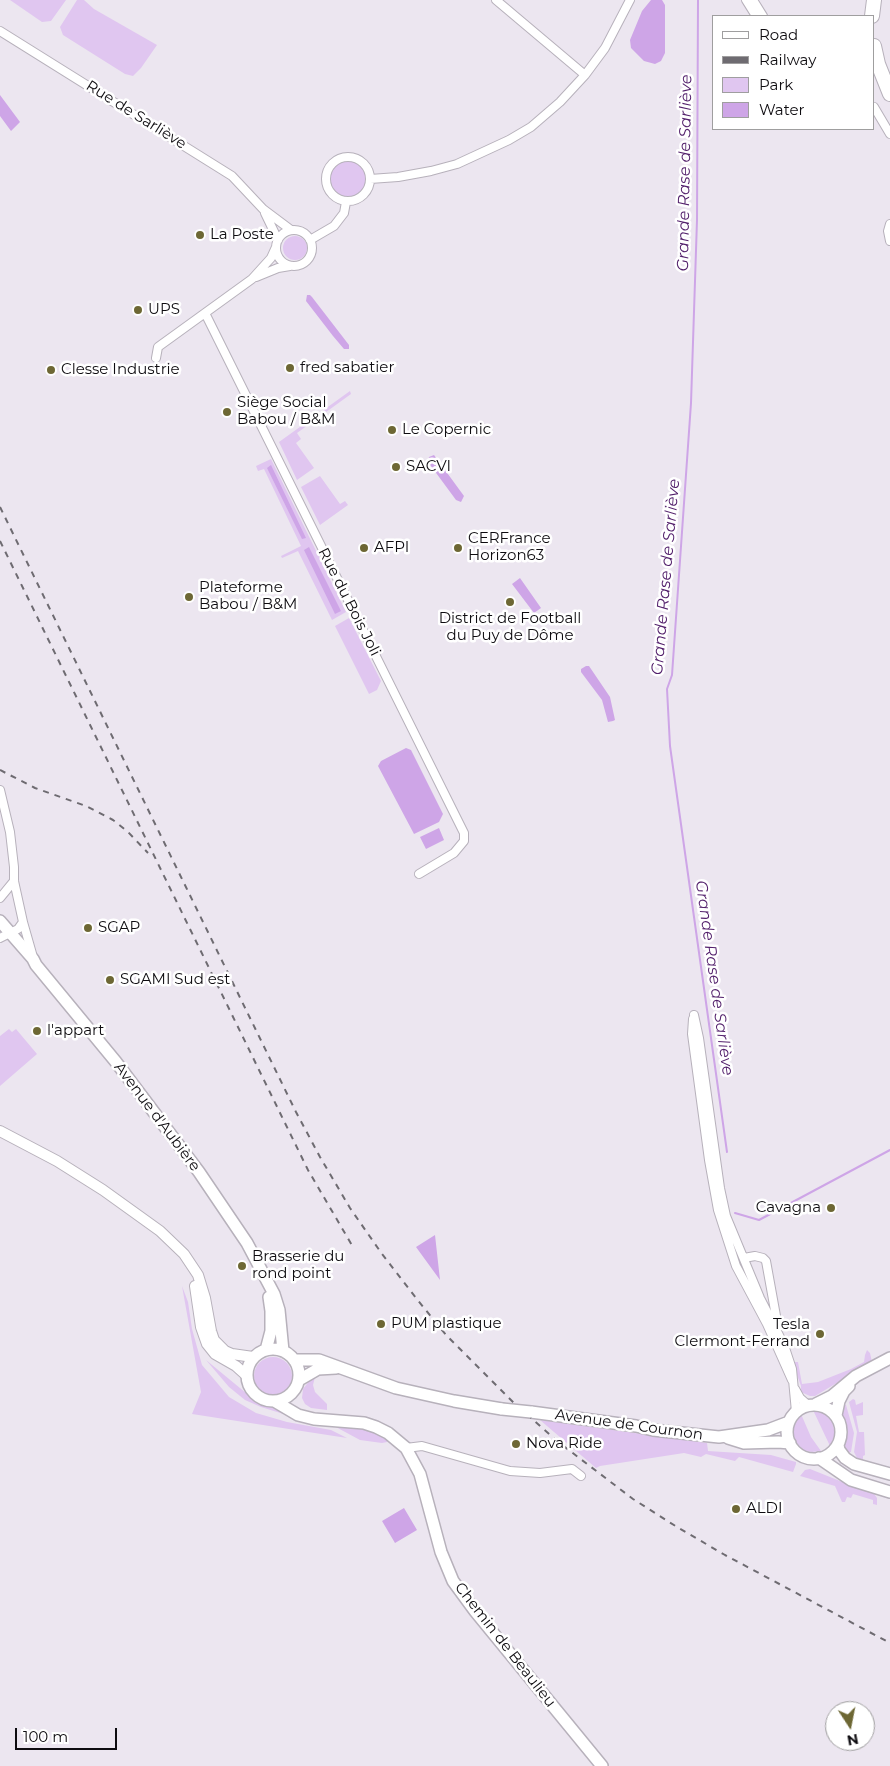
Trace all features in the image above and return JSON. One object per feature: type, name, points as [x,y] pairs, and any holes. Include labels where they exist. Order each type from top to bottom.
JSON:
[{"type":"highway","points":[[872,15],[874,0]]},
{"type":"highway","points":[[875,50],[878,64],[890,94]]},
{"type":"main road","name":"Avenue d'Aubière","points":[[0,921],[4,934],[35,962],[116,1062],[194,1165],[247,1243],[274,1294],[279,1310],[283,1351]]},
{"type":"main road","name":"Avenue d'Aubière","points":[[266,1278],[271,1311],[270,1338],[266,1350]]},
{"type":"main road","points":[[275,1349],[283,1351],[294,1360],[298,1370],[299,1380],[293,1392],[286,1398],[276,1402],[258,1398],[247,1384],[248,1366],[253,1357],[266,1350],[275,1349]]},
{"type":"main road","points":[[838,1445],[829,1454],[819,1458],[812,1459],[803,1456],[795,1451],[790,1443],[788,1436],[789,1422],[796,1412],[832,1396],[856,1376],[890,1358]]},
{"type":"main road","name":"Avenue de Cournon","points":[[294,1360],[319,1360],[396,1388],[454,1401],[636,1426],[653,1430],[726,1437],[744,1443],[790,1443]]},
{"type":"main road","points":[[836,1415],[839,1401],[844,1391],[858,1378],[890,1362]]},
{"type":"main road","points":[[299,1380],[318,1369],[343,1369]]},
{"type":"main road","points":[[293,1392],[296,1405],[304,1416]]},
{"type":"main road","name":"Chemin de Beaulieu","points":[[276,1402],[304,1416],[376,1426],[388,1432],[406,1448],[420,1474],[441,1552],[453,1581],[474,1611],[602,1766]]},
{"type":"main road","points":[[812,1405],[829,1409],[836,1415],[842,1430],[838,1445],[839,1450],[845,1458],[854,1464],[890,1474]]},
{"type":"main road","name":"Avenue de Cournon","points":[[726,1437],[768,1430],[789,1422]]},
{"type":"main road","points":[[819,1458],[851,1480],[890,1492]]},
{"type":"street","points":[[496,0],[585,75]]},
{"type":"street","points":[[370,179],[398,178],[430,172],[457,164],[484,153],[531,127],[560,102],[585,75],[605,48],[630,0]]},
{"type":"street","points":[[746,0],[755,15]]},
{"type":"street","points":[[754,0],[763,15]]},
{"type":"street","name":"Rue de Sarliève","points":[[0,31],[219,167],[241,184],[264,209]]},
{"type":"street","points":[[875,109],[890,134]]},
{"type":"street","points":[[353,157],[365,165],[369,171],[370,179],[366,193],[354,201],[346,202],[333,196],[326,185],[325,178],[331,164],[338,159],[353,157]]},
{"type":"street","points":[[310,240],[334,226],[344,213],[346,202]]},
{"type":"street","points":[[156,358],[158,347],[252,279],[278,268],[300,265],[308,259],[312,250],[310,240],[302,232],[291,230],[264,209]]},
{"type":"street","points":[[264,209],[277,243],[279,257],[282,261],[291,265]]},
{"type":"street","points":[[890,224],[888,231],[890,241]]},
{"type":"street","points":[[252,279],[270,258],[277,243],[286,232],[291,230]]},
{"type":"street","name":"Rue du Bois Joli","points":[[205,313],[464,833],[464,841],[454,853],[419,874]]},
{"type":"street","points":[[0,790],[10,832],[14,881],[23,922],[35,962]]},
{"type":"street","points":[[0,898],[14,881]]},
{"type":"street","points":[[4,934],[18,929],[23,922]]},
{"type":"street","points":[[796,1412],[794,1384],[792,1369],[778,1332],[760,1298],[731,1230],[720,1188],[699,1038],[694,1015],[692,1034],[709,1160],[718,1210],[736,1266],[767,1324],[790,1378],[794,1384],[800,1398],[812,1405]]},
{"type":"street","points":[[0,1131],[57,1161],[139,1215],[177,1247],[198,1275],[210,1331],[214,1340],[225,1351],[253,1357]]},
{"type":"street","points":[[743,1256],[755,1256],[766,1261],[778,1332]]},
{"type":"street","points":[[190,1265],[206,1341],[216,1354],[236,1366],[246,1375]]},
{"type":"street","points":[[406,1448],[422,1446],[510,1471],[534,1473],[572,1469],[581,1476]]},
{"type":"green space","points":[[10,0],[66,0],[51,21],[42,22]]},
{"type":"green space","points":[[77,0],[84,0],[94,9],[157,45],[133,76],[125,74],[63,35],[60,27]]},
{"type":"green space","points":[[348,161],[361,167],[367,180],[361,193],[348,199],[335,193],[329,180],[335,167]]},
{"type":"green space","points":[[295,236],[304,239],[307,248],[304,257],[295,260],[286,257],[283,248],[286,239]]},
{"type":"green space","points":[[350,391],[351,394],[297,433],[301,439],[296,443],[314,468],[297,480],[279,442]]},
{"type":"green space","points":[[271,459],[346,612],[332,620],[298,551],[282,558],[281,556],[301,546],[264,469],[258,471],[256,466]]},
{"type":"green space","points":[[320,476],[340,504],[345,501],[348,505],[320,525],[301,487]]},
{"type":"green space","points":[[349,618],[381,681],[377,690],[369,694],[335,626]]},
{"type":"green space","points":[[9,1029],[12,1032],[16,1029],[37,1054],[0,1086],[0,1036]]},
{"type":"green space","points":[[182,1286],[188,1302],[192,1329],[202,1365],[229,1397],[256,1413],[287,1422],[331,1430],[347,1438],[192,1414],[201,1392]]},
{"type":"green space","points":[[867,1350],[870,1353],[872,1362],[815,1396],[801,1392],[794,1362],[798,1362],[802,1384],[818,1382],[864,1362]]},
{"type":"green space","points":[[273,1357],[286,1363],[292,1376],[286,1389],[273,1395],[260,1389],[254,1376],[260,1363]]},
{"type":"green space","points":[[206,1360],[246,1393],[290,1416],[245,1400],[229,1387]]},
{"type":"green space","points":[[315,1377],[313,1385],[315,1392],[327,1404],[327,1410],[311,1408],[305,1404],[302,1398],[303,1389]]},
{"type":"green space","points":[[853,1399],[856,1405],[863,1402],[863,1415],[856,1416],[859,1432],[864,1432],[865,1455],[863,1456],[863,1462],[858,1460],[854,1452],[857,1432],[849,1402]]},
{"type":"green space","points":[[841,1404],[846,1405],[854,1433],[851,1452],[847,1453],[843,1444],[845,1430]]},
{"type":"green space","points":[[813,1410],[824,1413],[832,1422],[835,1434],[830,1446]]},
{"type":"green space","points":[[801,1414],[811,1437],[821,1451],[804,1451],[795,1441],[792,1426]]},
{"type":"green space","points":[[540,1420],[707,1443],[708,1451],[771,1455],[796,1462],[796,1464],[793,1472],[739,1457],[735,1461],[706,1454],[701,1457],[684,1453],[596,1468]]},
{"type":"green space","points":[[334,1426],[367,1429],[389,1439],[387,1442],[382,1443],[360,1440]]},
{"type":"green space","points":[[810,1469],[873,1492],[877,1498],[877,1505],[873,1504],[873,1500],[853,1494],[851,1498],[847,1497],[845,1502],[842,1502],[835,1486],[800,1476],[805,1470]]},
{"type":"water","points":[[651,0],[662,0],[665,5],[665,53],[661,61],[655,64],[644,61],[631,48],[630,40],[642,11]]},
{"type":"water","points":[[0,95],[20,122],[11,131],[0,116]]},
{"type":"water","points":[[307,295],[312,297],[349,345],[349,349],[344,349],[333,336],[306,301]]},
{"type":"water","points":[[434,455],[464,496],[461,502],[456,500],[428,462],[429,457]]},
{"type":"water","points":[[271,465],[306,538],[302,539],[267,468]]},
{"type":"water","points":[[309,547],[341,611],[335,614],[304,550]]},
{"type":"water","points":[[520,578],[541,608],[534,613],[512,584]]},
{"type":"water","points":[[589,666],[610,697],[615,720],[608,722],[602,700],[581,672],[581,669]]},
{"type":"water","points":[[406,748],[411,750],[443,814],[439,822],[414,834],[378,766],[381,761]]},
{"type":"water","points":[[439,828],[444,840],[426,849],[420,837]]},
{"type":"water","points":[[435,1235],[440,1280],[416,1247]]},
{"type":"water","points":[[404,1508],[417,1530],[395,1543],[382,1521]]},
{"type":"waterway","name":"Grande Rase de Sarliève","points":[[698,0],[697,220],[691,403],[672,675],[667,689],[670,746],[727,1152]]},
{"type":"waterway","points":[[735,1213],[759,1220],[890,1150]]},
{"type":"railway","points":[[0,507],[296,1112],[350,1208],[416,1298],[446,1335],[514,1403],[557,1441],[633,1499],[725,1555],[890,1643]]},
{"type":"railway","points":[[0,541],[308,1170],[353,1247]]},
{"type":"railway","points":[[0,770],[35,788],[86,806],[113,820],[128,832],[148,853]]},
{"type":"place","name":"La Poste","points":[[200,235]]},
{"type":"place","name":"UPS","points":[[138,310]]},
{"type":"place","name":"fred sabatier","points":[[290,368]]},
{"type":"place","name":"Clesse Industrie","points":[[51,370]]},
{"type":"place","name":"Siège Social Babou / B&M","points":[[227,412]]},
{"type":"place","name":"Le Copernic","points":[[392,430]]},
{"type":"place","name":"SACVI","points":[[396,467]]},
{"type":"place","name":"AFPI","points":[[364,548]]},
{"type":"place","name":"CERFrance Horizon63","points":[[458,548]]},
{"type":"place","name":"Plateforme Babou / B&M","points":[[189,597]]},
{"type":"place","name":"District de Football du Puy de Dôme","points":[[510,602]]},
{"type":"place","name":"SGAP","points":[[88,928]]},
{"type":"place","name":"SGAMI Sud est","points":[[110,980]]},
{"type":"place","name":"l'appart","points":[[37,1031]]},
{"type":"place","name":"Cavagna","points":[[831,1208]]},
{"type":"place","name":"Brasserie du rond point","points":[[242,1266]]},
{"type":"place","name":"PUM plastique","points":[[381,1324]]},
{"type":"place","name":"Tesla Clermont-Ferrand","points":[[820,1334]]},
{"type":"place","name":"Nova Ride","points":[[516,1444]]},
{"type":"place","name":"ALDI","points":[[736,1509]]}]
